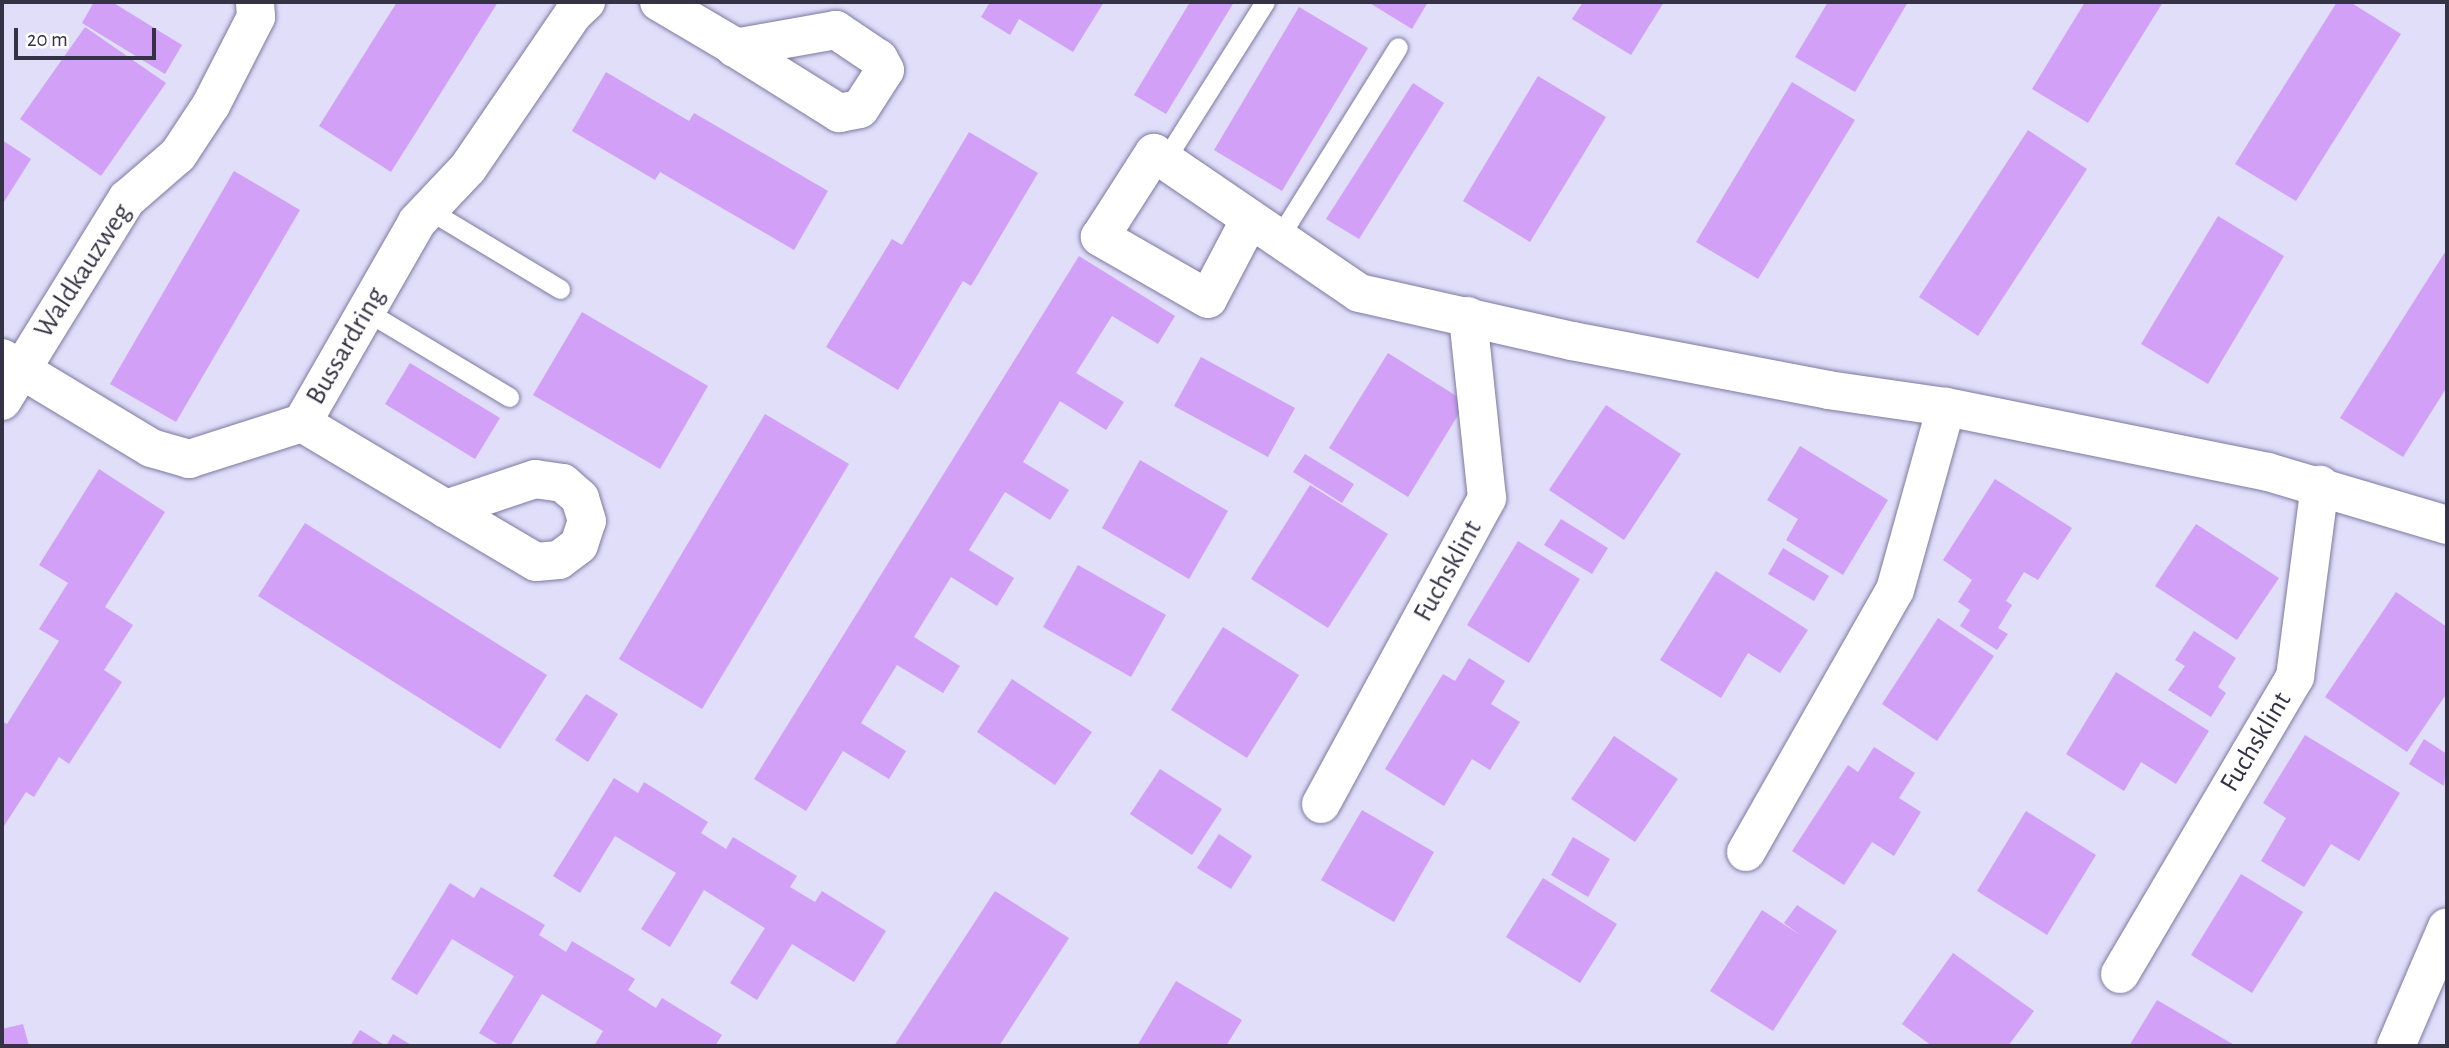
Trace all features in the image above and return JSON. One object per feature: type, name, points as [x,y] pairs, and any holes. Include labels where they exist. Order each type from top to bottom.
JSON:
[{"type":"street","name":"Waldkauzweg","points":[[8,376],[127,199],[178,155],[211,106],[256,17],[255,2]]},
{"type":"street","name":"Bussardring","points":[[8,376],[151,448],[190,459],[302,423],[417,222],[468,168],[573,15],[586,2]]},
{"type":"street","points":[[659,2],[735,48]]},
{"type":"street","points":[[1264,229],[1208,299],[1100,237],[1154,153],[1359,293],[1572,341],[1828,390],[1946,407],[2320,485],[2447,525]]},
{"type":"street","name":"Fuchsklint","points":[[1321,804],[1487,498],[1468,316]]},
{"type":"street","points":[[1746,852],[1895,590],[1946,407]]},
{"type":"street","points":[[302,423],[446,509]]},
{"type":"street","name":"Fuchsklint","points":[[2120,974],[2295,677],[2320,485]]},
{"type":"street","points":[[2396,1046],[2447,927]]},
{"type":"lane","points":[[1165,160],[1265,2]]},
{"type":"lane","points":[[1264,229],[1398,47]]},
{"type":"lane","points":[[429,210],[560,289]]},
{"type":"lane","points":[[366,311],[509,397]]},
{"type":"building","points":[[94,2],[112,2],[182,45],[165,74],[82,23]]},
{"type":"building","points":[[397,2],[498,2],[391,172],[319,126]]},
{"type":"building","points":[[990,2],[1104,2],[1073,52],[1019,19],[1010,35],[981,17]]},
{"type":"building","points":[[1190,2],[1234,2],[1166,114],[1134,95]]},
{"type":"building","points":[[1368,2],[1428,2],[1412,29]]},
{"type":"building","points":[[1583,2],[1664,2],[1631,55],[1572,19]]},
{"type":"building","points":[[1828,2],[1908,2],[1855,92],[1795,57]]},
{"type":"building","points":[[2085,2],[2163,2],[2088,123],[2032,89]]},
{"type":"building","points":[[2337,2],[2350,2],[2401,34],[2296,201],[2235,164]]},
{"type":"building","points":[[1299,7],[1368,48],[1282,191],[1214,150]]},
{"type":"building","points":[[85,27],[166,83],[101,176],[20,119]]},
{"type":"building","points":[[606,72],[689,121],[694,113],[828,191],[794,250],[660,172],[655,180],[572,131]]},
{"type":"building","points":[[1538,76],[1606,117],[1530,242],[1463,201]]},
{"type":"building","points":[[1792,82],[1855,120],[1758,279],[1696,242]]},
{"type":"building","points":[[1413,83],[1444,103],[1359,239],[1326,219]]},
{"type":"building","points":[[2028,130],[2087,169],[1978,336],[1919,297]]},
{"type":"building","points":[[969,132],[1038,173],[971,286],[963,281],[898,390],[826,347],[892,239],[902,245]]},
{"type":"building","points":[[2,140],[31,159],[2,205]]},
{"type":"building","points":[[234,171],[300,210],[176,422],[110,384]]},
{"type":"building","points":[[2218,216],[2284,256],[2208,384],[2141,344]]},
{"type":"building","points":[[2447,249],[2447,387],[2403,457],[2340,418]]},
{"type":"building","points":[[1079,256],[1175,316],[1158,344],[1112,316],[1076,373],[1124,402],[1106,430],[1060,401],[1023,462],[1069,490],[1050,520],[1005,492],[969,550],[1014,578],[997,606],[951,577],[914,637],[960,666],[943,693],[897,665],[861,723],[906,751],[889,779],[843,751],[806,811],[754,779]]},
{"type":"building","points":[[582,312],[708,386],[660,469],[533,395]]},
{"type":"building","points":[[1388,353],[1466,402],[1408,497],[1329,448]]},
{"type":"building","points":[[1201,357],[1295,408],[1268,457],[1174,406]]},
{"type":"building","points":[[410,363],[500,418],[475,459],[385,404]]},
{"type":"building","points":[[1606,405],[1681,454],[1624,540],[1549,490]]},
{"type":"building","points":[[765,414],[849,464],[702,709],[619,659]]},
{"type":"building","points":[[1800,446],[1888,500],[1843,575],[1786,540],[1798,519],[1767,500]]},
{"type":"building","points":[[1305,454],[1354,484],[1342,503],[1293,472]]},
{"type":"building","points":[[1140,460],[1228,511],[1189,579],[1102,528]]},
{"type":"building","points":[[99,469],[165,512],[105,607],[133,625],[104,670],[122,682],[69,764],[59,757],[34,797],[26,792],[2,829],[2,721],[7,724],[59,641],[39,629],[68,583],[39,565]]},
{"type":"building","points":[[1995,479],[2072,528],[2038,580],[2024,572],[2006,601],[2012,605],[1998,628],[2008,634],[1997,650],[1960,626],[1970,610],[1958,602],[1972,580],[1943,560]]},
{"type":"building","points":[[1310,485],[1388,534],[1328,628],[1251,579]]},
{"type":"building","points":[[1561,519],[1608,548],[1592,574],[1544,545]]},
{"type":"building","points":[[305,523],[547,675],[500,749],[258,596]]},
{"type":"building","points":[[2196,524],[2279,578],[2237,640],[2155,586]]},
{"type":"building","points":[[1518,541],[1580,579],[1529,663],[1467,625]]},
{"type":"building","points":[[1783,548],[1829,576],[1814,601],[1768,574]]},
{"type":"building","points":[[1078,565],[1166,615],[1131,677],[1043,627]]},
{"type":"building","points":[[1716,571],[1808,630],[1780,673],[1748,653],[1721,698],[1660,660]]},
{"type":"building","points":[[2396,592],[2447,627],[2447,693],[2407,752],[2325,697]]},
{"type":"building","points":[[1938,618],[1994,656],[1937,741],[1882,704]]},
{"type":"building","points":[[1223,627],[1299,675],[1247,758],[1171,710]]},
{"type":"building","points":[[2194,631],[2236,658],[2218,687],[2226,693],[2211,717],[2168,690],[2185,666],[2175,660]]},
{"type":"building","points":[[1469,658],[1505,681],[1491,704],[1520,722],[1490,770],[1472,759],[1444,806],[1385,769],[1443,674],[1455,681]]},
{"type":"building","points":[[2116,672],[2209,731],[2176,784],[2141,762],[2124,791],[2066,754]]},
{"type":"building","points":[[1012,679],[1092,732],[1055,785],[977,732]]},
{"type":"building","points":[[586,694],[618,714],[588,762],[555,740]]},
{"type":"building","points":[[2305,735],[2400,793],[2359,861],[2331,844],[2304,887],[2261,861],[2286,818],[2263,803]]},
{"type":"building","points":[[1614,736],[1678,779],[1635,842],[1571,799]]},
{"type":"building","points":[[2424,739],[2447,754],[2444,786],[2409,764]]},
{"type":"building","points":[[1874,747],[1915,773],[1899,798],[1921,812],[1894,856],[1872,842],[1844,885],[1792,851],[1848,765],[1858,772]]},
{"type":"building","points":[[1160,769],[1222,809],[1192,855],[1130,814]]},
{"type":"building","points":[[614,778],[638,793],[644,782],[708,822],[701,833],[726,849],[733,837],[797,876],[790,887],[815,902],[822,891],[886,931],[854,982],[792,944],[757,1000],[730,983],[765,928],[704,890],[670,947],[641,929],[676,873],[615,836],[580,893],[553,876]]},
{"type":"building","points":[[1362,810],[1434,852],[1394,922],[1321,880]]},
{"type":"building","points":[[2026,811],[2096,855],[2047,935],[1977,891]]},
{"type":"building","points":[[1219,834],[1252,856],[1231,889],[1197,868]]},
{"type":"building","points":[[1573,837],[1610,859],[1588,897],[1551,875]]},
{"type":"building","points":[[2241,874],[2303,912],[2252,993],[2191,955]]},
{"type":"building","points":[[1543,878],[1617,924],[1580,983],[1506,937]]},
{"type":"building","points":[[450,883],[474,898],[481,887],[545,925],[539,935],[566,952],[572,941],[635,979],[628,990],[656,1008],[662,998],[722,1035],[715,1046],[594,1046],[603,1031],[542,994],[510,1046],[501,1046],[479,1033],[514,976],[452,939],[417,995],[391,979]]},
{"type":"building","points":[[995,891],[1069,938],[999,1046],[894,1046]]},
{"type":"building","points":[[1797,905],[1837,931],[1773,1031],[1710,991],[1762,910],[1800,935],[1784,923]]},
{"type":"building","points":[[1953,953],[2034,1011],[2008,1046],[1932,1046],[1902,1024]]},
{"type":"building","points":[[1176,981],[1242,1020],[1226,1046],[1137,1046]]},
{"type":"building","points":[[2157,1000],[2236,1046],[2129,1046]]},
{"type":"building","points":[[23,1024],[29,1046],[2,1046],[2,1029]]},
{"type":"building","points":[[360,1030],[386,1046],[350,1046]]},
{"type":"building","points":[[393,1034],[413,1046],[386,1046]]}]
